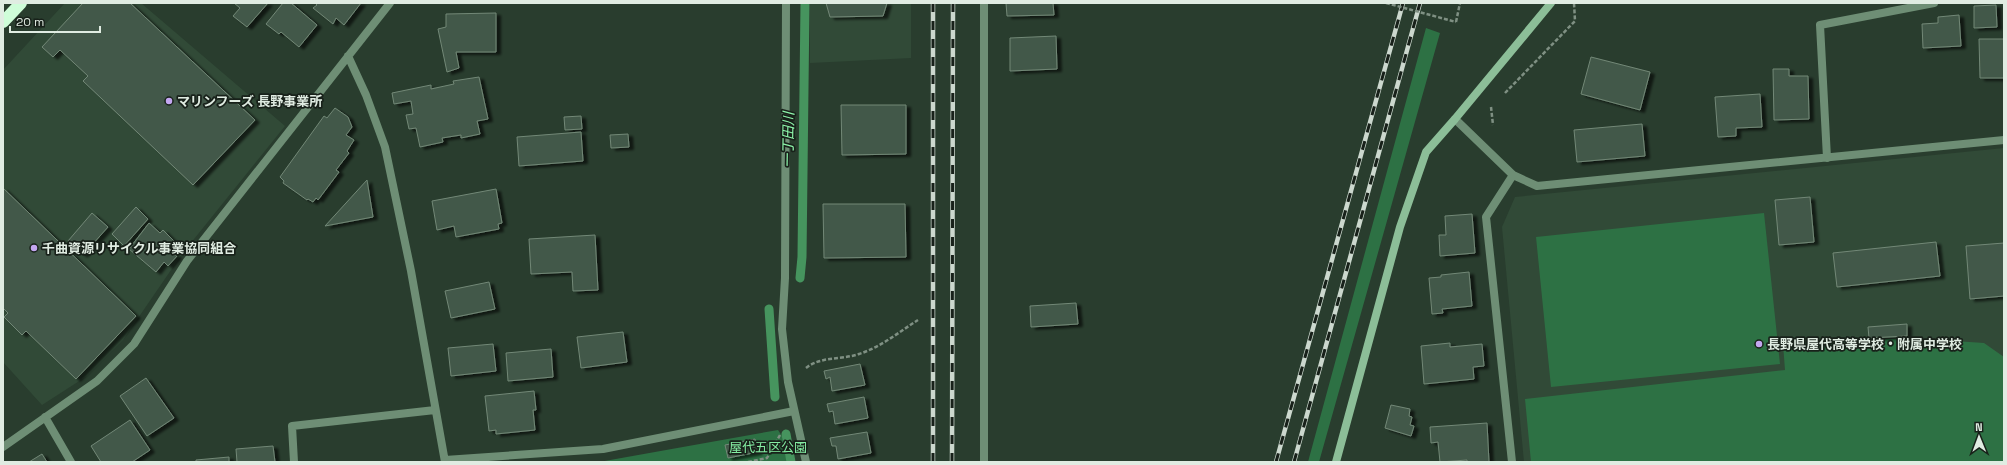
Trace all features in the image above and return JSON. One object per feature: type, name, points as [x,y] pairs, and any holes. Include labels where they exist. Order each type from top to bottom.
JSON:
[{"type":"highway","points":[[3,22],[21,3]]},
{"type":"street","points":[[3,447],[97,381],[134,344],[187,261],[390,3]]},
{"type":"street","points":[[786,3],[785,278],[782,329],[788,382],[806,462]]},
{"type":"street","points":[[984,3],[984,462]]},
{"type":"street","points":[[1336,462],[1400,227],[1426,152],[1551,3]]},
{"type":"street","points":[[1827,158],[1820,25],[1934,3]]},
{"type":"street","points":[[348,56],[366,94],[385,147],[411,271],[445,461],[603,449],[794,411]]},
{"type":"street","points":[[1455,119],[1513,175],[1537,186],[2004,140]]},
{"type":"street","points":[[1512,462],[1486,218],[1513,175]]},
{"type":"street","points":[[294,462],[292,426],[435,410]]},
{"type":"street","points":[[45,417],[71,462]]},
{"type":"path","points":[[1386,3],[1456,22],[1460,3]]},
{"type":"path","points":[[1501,97],[1576,21],[1574,3]]},
{"type":"path","points":[[1496,102],[1491,108],[1492,124],[1497,129]]},
{"type":"path","points":[[788,382],[814,362],[859,354],[879,346],[918,320]]},
{"type":"path","points":[[748,462],[767,458],[794,411]]},
{"type":"shaded area","points":[[65,3],[141,3],[285,126],[182,254],[123,340],[87,376],[42,405],[3,362],[3,70]]},
{"type":"shaded area","points":[[810,3],[911,3],[911,58],[810,63]]},
{"type":"shaded area","name":"長野県屋代高等学校・附属中学校","points":[[2004,148],[2004,462],[1524,462],[1502,227],[1515,197]]},
{"type":"green space","points":[[1426,28],[1440,33],[1319,462],[1308,462]]},
{"type":"green space","points":[[1764,213],[1780,364],[1551,387],[1536,237]]},
{"type":"green space","points":[[1911,338],[1984,343],[2004,357],[2004,462],[1531,462],[1525,399],[1785,370],[1783,344]]},
{"type":"green space","name":"屋代五区公園","points":[[778,430],[782,436],[787,462],[599,462]]},
{"type":"building","name":"マリンフーズ 長野事業所","points":[[83,3],[130,3],[255,120],[193,185],[83,81],[88,76],[60,50],[53,57],[42,47]]},
{"type":"building","points":[[234,3],[268,3],[247,27],[233,16],[240,8]]},
{"type":"building","points":[[283,3],[291,3],[317,25],[299,47],[281,32],[279,34],[266,24]]},
{"type":"building","points":[[315,3],[361,3],[344,25],[336,18],[333,24],[313,8],[317,5]]},
{"type":"building","points":[[826,3],[887,3],[883,16],[830,17]]},
{"type":"building","points":[[1006,3],[1053,3],[1054,15],[1007,16]]},
{"type":"building","points":[[1996,5],[1997,27],[1974,28],[1974,6]]},
{"type":"building","points":[[496,13],[496,52],[456,52],[459,68],[447,72],[438,29],[446,27],[446,14]]},
{"type":"building","points":[[1959,15],[1961,46],[1923,48],[1922,24],[1938,23],[1938,17]]},
{"type":"building","points":[[1056,36],[1057,69],[1010,71],[1010,38]]},
{"type":"building","points":[[1979,39],[2004,39],[2004,78],[1980,78]]},
{"type":"building","points":[[1591,57],[1650,72],[1640,110],[1581,94]]},
{"type":"building","points":[[1773,69],[1789,69],[1789,76],[1808,76],[1809,119],[1774,120]]},
{"type":"building","points":[[479,77],[488,119],[477,121],[480,134],[461,138],[461,135],[442,138],[443,142],[420,147],[416,128],[409,129],[406,115],[413,114],[411,101],[394,104],[392,93],[431,85],[431,89],[454,84],[453,81]]},
{"type":"building","points":[[1760,94],[1762,127],[1736,128],[1736,136],[1718,137],[1715,97]]},
{"type":"building","points":[[841,105],[906,105],[906,154],[842,155]]},
{"type":"building","points":[[335,108],[348,117],[352,127],[346,135],[354,140],[347,151],[349,153],[336,170],[339,172],[318,200],[316,198],[313,202],[308,199],[307,200],[283,183],[284,181],[280,177],[324,116],[327,118]]},
{"type":"building","points":[[581,116],[582,129],[565,130],[564,117]]},
{"type":"building","points":[[1642,124],[1645,156],[1577,162],[1574,130]]},
{"type":"building","points":[[581,132],[583,161],[519,166],[517,137]]},
{"type":"building","points":[[628,134],[629,147],[611,148],[610,135]]},
{"type":"building","points":[[367,180],[373,217],[325,226]]},
{"type":"building","name":"千曲資源リサイクル事業協同組合","points":[[3,188],[136,316],[76,379],[26,331],[22,335],[4,317],[8,313],[3,308]]},
{"type":"building","points":[[496,189],[502,223],[498,224],[499,229],[456,237],[454,226],[437,230],[432,201]]},
{"type":"building","points":[[1810,197],[1814,242],[1779,245],[1775,200]]},
{"type":"building","points":[[823,204],[905,204],[906,257],[824,258]]},
{"type":"building","points":[[136,207],[148,219],[124,246],[112,234]]},
{"type":"building","points":[[92,213],[108,227],[83,255],[68,241]]},
{"type":"building","points":[[1472,214],[1475,253],[1440,256],[1439,235],[1446,235],[1445,216]]},
{"type":"building","points":[[149,223],[160,233],[163,230],[178,245],[172,253],[177,256],[168,266],[164,262],[156,272],[129,249]]},
{"type":"building","points":[[595,235],[598,290],[573,291],[572,272],[531,274],[529,239]]},
{"type":"building","points":[[1936,242],[1940,276],[1837,287],[1833,253]]},
{"type":"building","points":[[2004,243],[2004,296],[1970,299],[1966,246]]},
{"type":"building","points":[[1469,272],[1472,306],[1442,309],[1443,313],[1432,314],[1429,278]]},
{"type":"building","points":[[489,282],[495,309],[451,318],[445,291]]},
{"type":"building","points":[[1076,303],[1078,324],[1031,327],[1030,306]]},
{"type":"building","points":[[1907,324],[1907,336],[1869,338],[1868,327]]},
{"type":"building","points":[[623,332],[627,362],[581,368],[577,337]]},
{"type":"building","points":[[1450,343],[1450,347],[1482,344],[1484,366],[1473,367],[1474,379],[1424,384],[1421,346]]},
{"type":"building","points":[[493,344],[496,371],[451,376],[448,348]]},
{"type":"building","points":[[551,349],[553,377],[508,381],[506,353]]},
{"type":"building","points":[[860,364],[865,385],[832,391],[830,377],[826,379],[824,371]]},
{"type":"building","points":[[146,378],[174,418],[147,436],[120,396]]},
{"type":"building","points":[[534,391],[536,410],[533,410],[535,430],[496,434],[496,430],[489,431],[485,396]]},
{"type":"building","points":[[864,397],[868,418],[835,424],[833,411],[829,412],[827,404]]},
{"type":"building","points":[[1391,405],[1410,409],[1409,416],[1412,417],[1410,425],[1414,426],[1411,436],[1385,428]]},
{"type":"building","points":[[130,420],[150,450],[132,462],[101,462],[91,446]]},
{"type":"building","points":[[1487,423],[1489,462],[1467,462],[1467,460],[1440,462],[1438,442],[1431,443],[1430,427]]},
{"type":"building","points":[[867,432],[871,453],[838,459],[836,446],[832,446],[830,438]]},
{"type":"building","points":[[755,439],[758,452],[728,458],[725,445]]},
{"type":"building","points":[[273,446],[275,462],[237,462],[236,449]]},
{"type":"building","points":[[42,454],[47,462],[29,462]]},
{"type":"building","points":[[229,457],[229,462],[196,462],[196,460]]},
{"type":"waterway","name":"一丁田川","points":[[800,278],[802,257],[805,3]]},
{"type":"waterway","name":"一丁田川","points":[[769,309],[775,397]]},
{"type":"waterway","name":"一丁田川","points":[[786,434],[791,462]]},
{"type":"railway","points":[[933,3],[933,462]]},
{"type":"railway","points":[[952,462],[953,3]]},
{"type":"railway","points":[[1276,462],[1403,3]]},
{"type":"railway","points":[[1294,462],[1420,3]]},
{"type":"place","name":"マリンフーズ 長野事業所","points":[[169,101]]},
{"type":"place","name":"千曲資源リサイクル事業協同組合","points":[[34,248]]},
{"type":"place","name":"長野県屋代高等学校・附属中学校","points":[[1759,344]]}]
